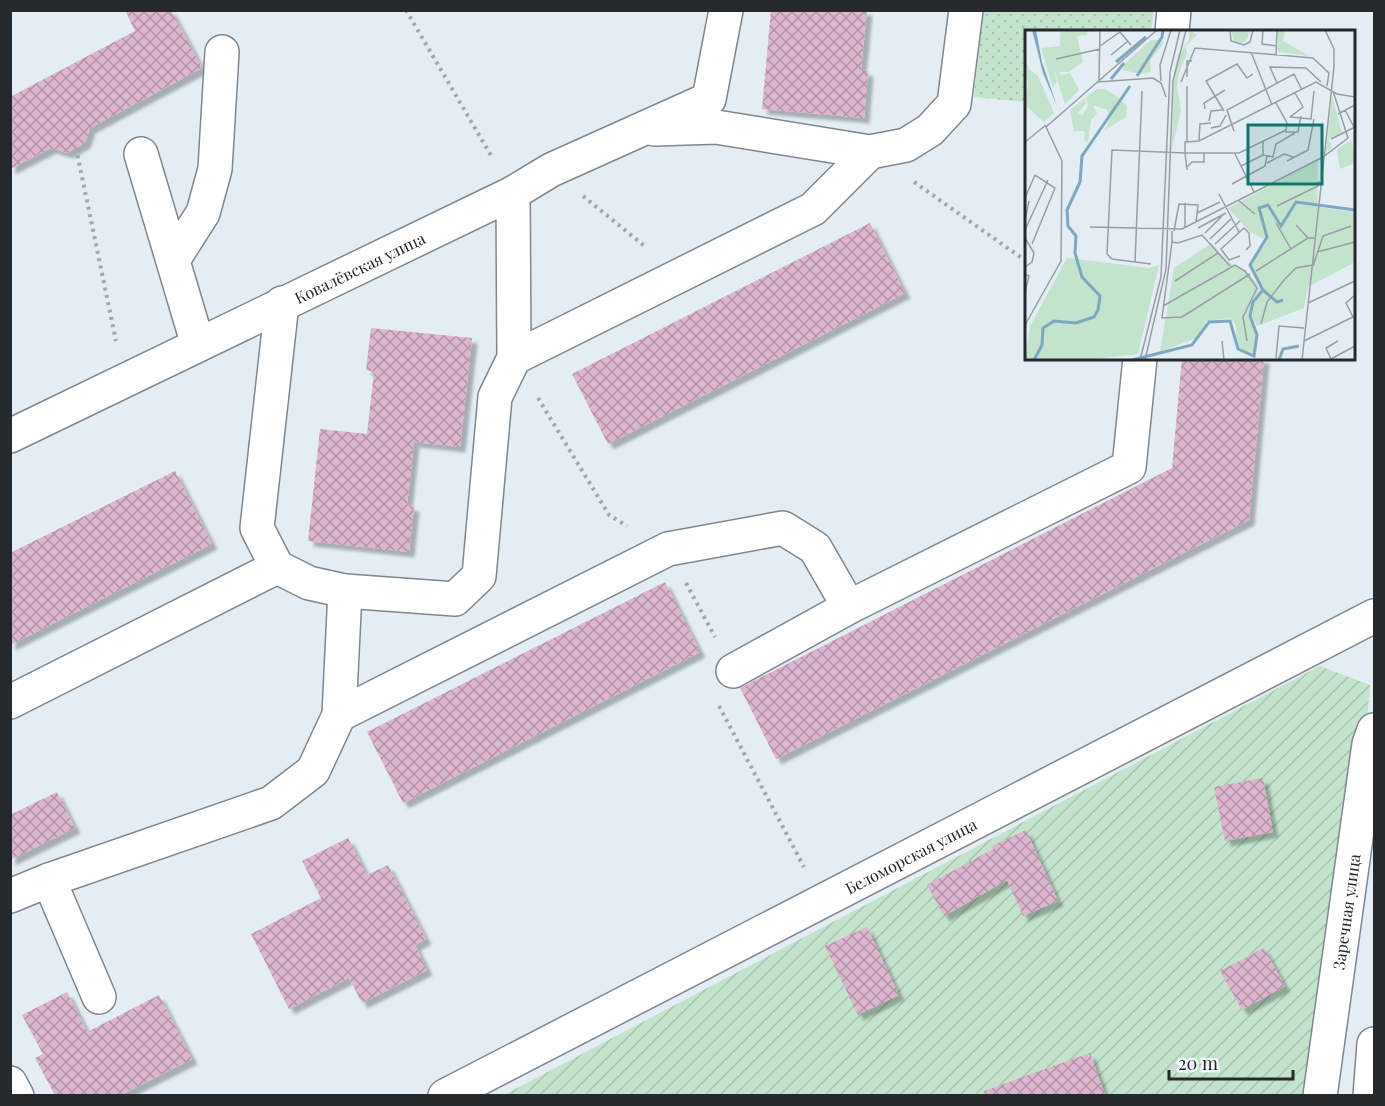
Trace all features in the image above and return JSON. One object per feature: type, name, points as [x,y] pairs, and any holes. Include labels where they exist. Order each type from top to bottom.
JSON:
[{"type":"street","name":"Ковалёвская улица","points":[[10,436],[513,193],[551,170],[709,99],[726,10]]},
{"type":"street","points":[[639,129],[716,127],[870,152],[906,146],[930,130],[954,105],[966,10]]},
{"type":"street","points":[[1172,30],[1174,10]]},
{"type":"street","points":[[173,260],[202,213],[215,169],[222,52]]},
{"type":"street","points":[[514,358],[813,209],[870,152]]},
{"type":"street","points":[[141,154],[198,345]]},
{"type":"street","points":[[282,303],[258,528],[277,567],[309,583],[345,591],[455,598],[479,576],[495,397],[514,358],[513,193]]},
{"type":"street","points":[[733,671],[849,607],[1129,467],[1140,360]]},
{"type":"street","points":[[339,715],[668,549],[783,528],[815,548],[849,607]]},
{"type":"street","points":[[10,702],[277,567]]},
{"type":"street","points":[[10,896],[49,880],[271,802],[313,771],[339,715],[345,591]]},
{"type":"street","name":"Беломорская улица","points":[[445,1095],[1374,616]]},
{"type":"street","name":"Заречная улица","points":[[1320,1095],[1369,744],[1374,730]]},
{"type":"street","points":[[49,880],[99,997]]},
{"type":"street","points":[[1370,1095],[1374,1044]]},
{"type":"street","points":[[10,1083],[16,1095]]},
{"type":"path","points":[[406,10],[513,193]]},
{"type":"path","points":[[76,148],[124,381]]},
{"type":"path","points":[[870,152],[1025,260]]},
{"type":"path","points":[[551,170],[680,275]]},
{"type":"path","points":[[514,358],[609,515],[668,549],[733,671],[719,705],[820,900]]},
{"type":"green space","points":[[983,10],[1154,11],[1151,30],[1025,30],[1025,102],[974,97]]},
{"type":"green space","points":[[1320,666],[1370,685],[1338,1095],[502,1096]]},
{"type":"building","points":[[125,10],[171,10],[202,68],[90,128],[85,143],[67,153],[51,148],[10,169],[10,97],[135,31]]},
{"type":"building","points":[[771,10],[867,10],[861,70],[868,71],[864,118],[762,109]]},
{"type":"building","points":[[870,223],[905,293],[608,444],[572,374]]},
{"type":"building","points":[[371,328],[472,338],[460,447],[414,442],[407,505],[414,506],[409,552],[308,541],[320,429],[367,434],[374,372],[366,370]]},
{"type":"building","points":[[1182,360],[1264,360],[1249,520],[776,759],[740,688],[1172,468]]},
{"type":"building","points":[[175,471],[212,544],[10,645],[10,553]]},
{"type":"building","points":[[665,582],[700,652],[403,803],[367,732]]},
{"type":"building","points":[[1263,778],[1273,832],[1225,841],[1214,787]]},
{"type":"building","points":[[57,792],[75,828],[10,860],[10,815]]},
{"type":"building","points":[[1026,830],[1058,901],[1023,916],[1007,880],[944,916],[927,885],[993,849],[992,846]]},
{"type":"building","points":[[348,838],[367,875],[388,865],[426,939],[415,945],[427,970],[362,1003],[349,978],[289,1009],[251,934],[321,898],[302,861]]},
{"type":"building","points":[[867,927],[899,995],[858,1015],[825,946]]},
{"type":"building","points":[[1264,948],[1285,986],[1242,1010],[1220,971]]},
{"type":"building","points":[[67,992],[87,1032],[159,995],[192,1059],[121,1095],[55,1095],[35,1058],[43,1054],[22,1015]]},
{"type":"building","points":[[1090,1053],[1105,1095],[985,1095],[984,1091]]}]
